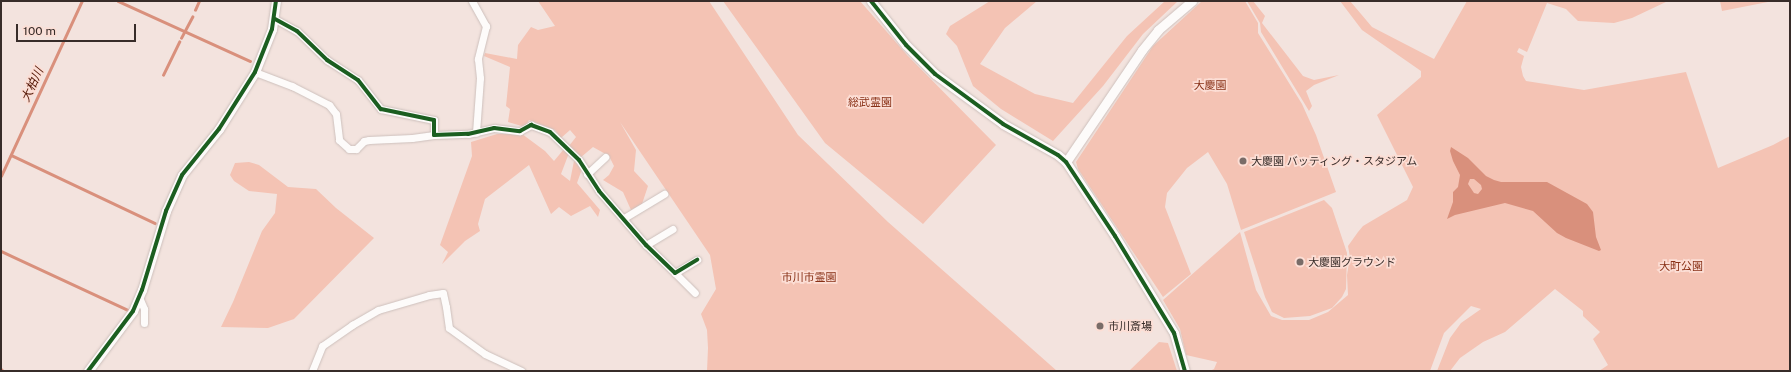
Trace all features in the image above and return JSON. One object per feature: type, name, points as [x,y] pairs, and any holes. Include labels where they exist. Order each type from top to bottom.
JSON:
[{"type":"street","points":[[88,371],[133,311],[139,297],[166,211],[182,175],[218,129],[255,72],[275,18],[276,1]]},
{"type":"street","points":[[472,1],[486,26],[478,59],[480,78],[476,133]]},
{"type":"street","points":[[871,1],[906,45],[935,74],[1003,124],[1053,152],[1066,162],[1116,236],[1174,333],[1185,371]]},
{"type":"street","points":[[1066,162],[1142,50],[1158,30],[1192,1]]},
{"type":"street","points":[[275,18],[297,31],[327,60],[358,80],[381,110],[434,120],[434,135]]},
{"type":"street","points":[[255,72],[292,86],[329,105],[336,114],[339,140],[349,149],[356,149],[364,141],[369,140],[476,133],[494,128],[520,131],[533,125],[550,132],[580,160],[587,174],[599,190],[646,245],[695,293]]},
{"type":"street","points":[[587,174],[605,157]]},
{"type":"street","points":[[624,218],[664,194]]},
{"type":"street","points":[[646,245],[673,229]]},
{"type":"street","points":[[675,273],[697,260]]},
{"type":"street","points":[[312,371],[322,346],[352,325],[378,310],[429,295],[443,293],[449,328],[485,354],[521,371]]},
{"type":"street","points":[[139,297],[144,309],[144,323]]},
{"type":"green space","name":"市川市霊園","points":[[538,1],[709,1],[798,135],[888,222],[1057,371],[707,371],[707,330],[701,314],[716,289],[710,255],[620,122],[636,150],[634,171],[648,186],[642,204],[631,210],[623,192],[603,180],[609,175],[614,166],[609,156],[593,147],[580,158],[569,146],[576,137],[570,130],[561,138],[555,130],[529,120],[525,127],[508,122],[510,109],[506,106],[510,67],[484,56],[485,53],[517,59],[518,45],[531,27],[538,30],[555,26]]},
{"type":"green space","name":"総武霊園","points":[[723,1],[860,1],[907,55],[996,145],[923,224],[825,143]]},
{"type":"green space","points":[[990,1],[1037,1],[1005,28],[980,64],[1035,94],[1073,103],[1127,36],[1165,1],[1178,1],[1143,34],[1103,86],[1053,141],[1001,109],[973,86],[957,46],[946,34],[950,26]]},
{"type":"green space","name":"大慶園","points":[[1202,1],[1245,1],[1258,23],[1258,33],[1302,104],[1316,135],[1336,192],[1241,230],[1227,184],[1208,152],[1187,168],[1167,193],[1165,207],[1191,274],[1163,297],[1078,169],[1076,162],[1153,46]]},
{"type":"green space","points":[[1247,1],[1253,1],[1265,16],[1262,23],[1303,76],[1314,80],[1339,75],[1314,85],[1306,91],[1312,106],[1309,111],[1261,32],[1260,23]]},
{"type":"green space","name":"大町公園","points":[[1340,1],[1350,1],[1372,27],[1434,59],[1467,1],[1668,1],[1632,18],[1614,23],[1578,21],[1566,9],[1547,3],[1527,52],[1519,48],[1517,52],[1524,56],[1521,67],[1523,76],[1526,81],[1584,90],[1686,72],[1718,168],[1773,145],[1790,136],[1790,371],[1599,371],[1608,365],[1593,339],[1600,332],[1583,316],[1583,311],[1555,289],[1505,332],[1483,342],[1460,358],[1450,371],[1437,371],[1450,338],[1461,323],[1481,309],[1471,306],[1444,333],[1430,371],[1210,371],[1214,369],[1217,362],[1186,355],[1180,329],[1163,300],[1240,232],[1256,290],[1271,316],[1282,320],[1309,320],[1328,312],[1348,295],[1347,275],[1350,257],[1348,246],[1358,232],[1363,226],[1407,200],[1413,187],[1377,115],[1421,77],[1421,71],[1362,30]]},
{"type":"green space","points":[[1720,1],[1773,1],[1722,11]]},
{"type":"green space","points":[[497,134],[522,134],[545,151],[554,161],[564,149],[569,153],[561,174],[570,181],[574,161],[582,169],[577,183],[600,210],[598,217],[590,206],[571,216],[559,207],[551,214],[529,165],[485,199],[478,224],[480,231],[465,241],[442,264],[448,252],[440,245],[472,156],[471,142]]},
{"type":"green space","points":[[249,162],[259,165],[288,187],[316,189],[336,208],[374,238],[294,319],[268,328],[221,327],[233,302],[262,231],[275,213],[277,194],[249,191],[234,181],[230,175],[235,163]]},
{"type":"green space","name":"大慶園グラウンド","points":[[1324,200],[1332,208],[1347,253],[1346,289],[1342,297],[1332,308],[1310,316],[1284,318],[1272,312],[1265,297],[1244,232]]},
{"type":"green space","points":[[1159,342],[1168,343],[1177,371],[1129,371]]},
{"type":"shaded area","points":[[1451,147],[1468,158],[1486,176],[1494,180],[1501,182],[1547,182],[1587,204],[1593,212],[1596,237],[1601,250],[1599,251],[1557,233],[1533,211],[1505,203],[1455,215],[1447,219],[1453,202],[1453,192],[1458,187],[1460,175],[1450,151]],"holes":[[[1470,179],[1474,179],[1481,185],[1482,189],[1478,194],[1474,193],[1468,184]]]},
{"type":"waterway","name":"大柏川","points":[[1,176],[82,1]]},
{"type":"waterway","points":[[118,1],[250,61]]},
{"type":"waterway","points":[[195,10],[199,1]]},
{"type":"waterway","points":[[181,38],[192,17]]},
{"type":"waterway","points":[[163,75],[179,42]]},
{"type":"waterway","points":[[11,155],[155,223]]},
{"type":"waterway","points":[[1,251],[128,310]]},
{"type":"cycle path","points":[[88,371],[133,311],[142,290],[166,211],[182,175],[219,129],[255,72],[272,29],[276,1]]},
{"type":"cycle path","points":[[871,1],[906,45],[935,74],[1003,124],[1058,155],[1066,162],[1115,236],[1174,333],[1185,371]]},
{"type":"cycle path","points":[[275,19],[297,31],[327,60],[358,80],[381,109],[434,120],[434,135],[468,134],[494,128],[520,131],[531,125],[550,132],[579,160],[599,191],[646,245],[675,273],[697,260]]},
{"type":"place","name":"大慶園 バッティング・スタジアム","points":[[1243,161]]},
{"type":"place","name":"大慶園グラウンド","points":[[1300,262]]},
{"type":"place","name":"市川斎場","points":[[1100,326]]}]
